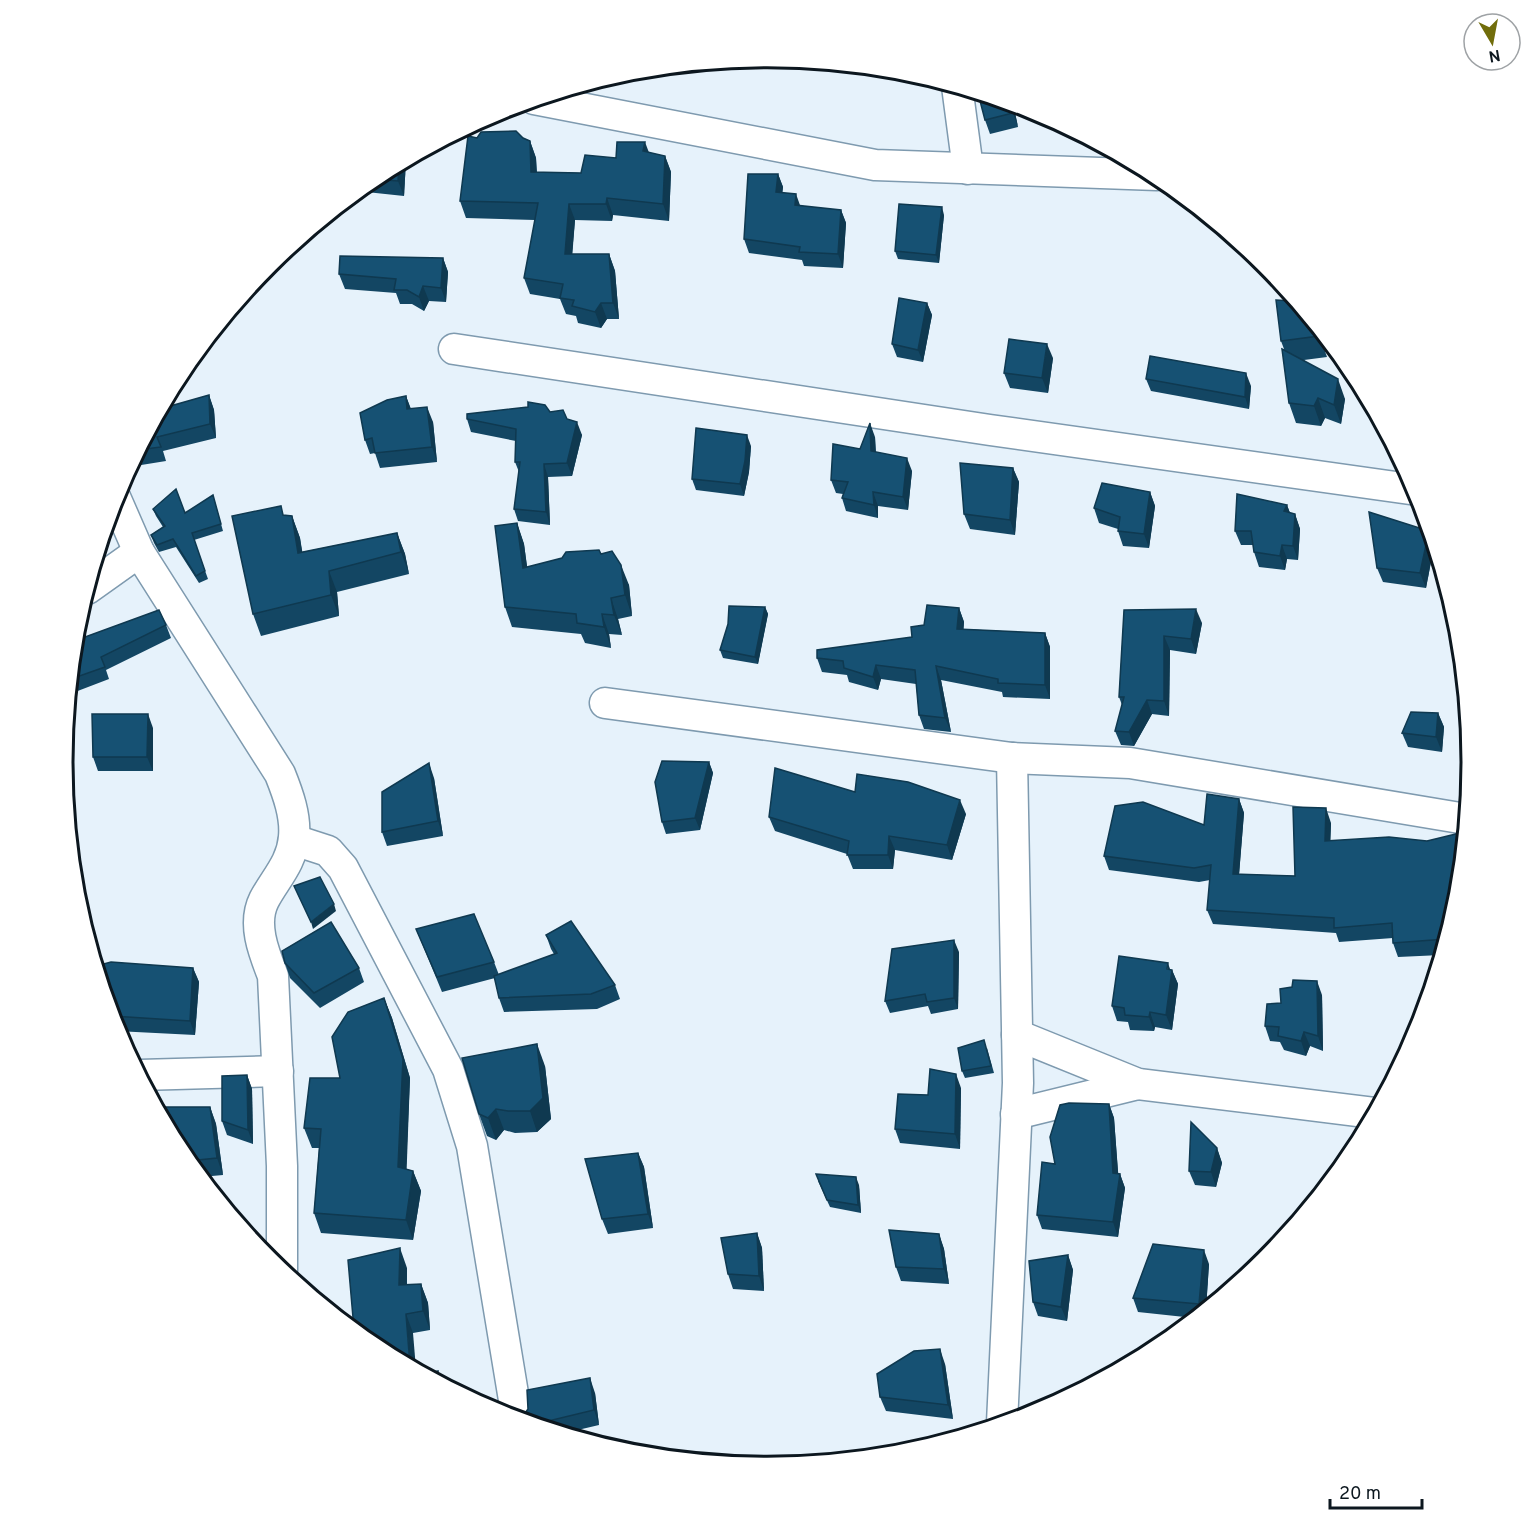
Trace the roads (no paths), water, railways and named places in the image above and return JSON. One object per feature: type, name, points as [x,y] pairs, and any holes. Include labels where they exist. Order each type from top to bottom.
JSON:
[{"type":"street","points":[[958,94],[968,169]]},
{"type":"street","points":[[550,102],[875,165],[1137,174]]},
{"type":"street","points":[[454,349],[990,430],[1404,488]]},
{"type":"street","points":[[121,510],[139,552],[280,774],[291,809],[294,840],[283,873],[263,901],[259,923],[262,949],[273,976],[282,1166],[282,1258]]},
{"type":"street","points":[[97,582],[139,552]]},
{"type":"street","points":[[605,703],[1012,758],[1130,763],[1459,818]]},
{"type":"street","points":[[1002,1414],[1016,1114],[1017,1035],[1012,758]]},
{"type":"street","points":[[294,840],[328,851],[343,868],[448,1069],[472,1146],[515,1408]]},
{"type":"street","points":[[1017,1035],[1138,1084],[1366,1112]]},
{"type":"street","points":[[149,1075],[278,1071]]},
{"type":"street","points":[[1016,1114],[1138,1084]]}]
